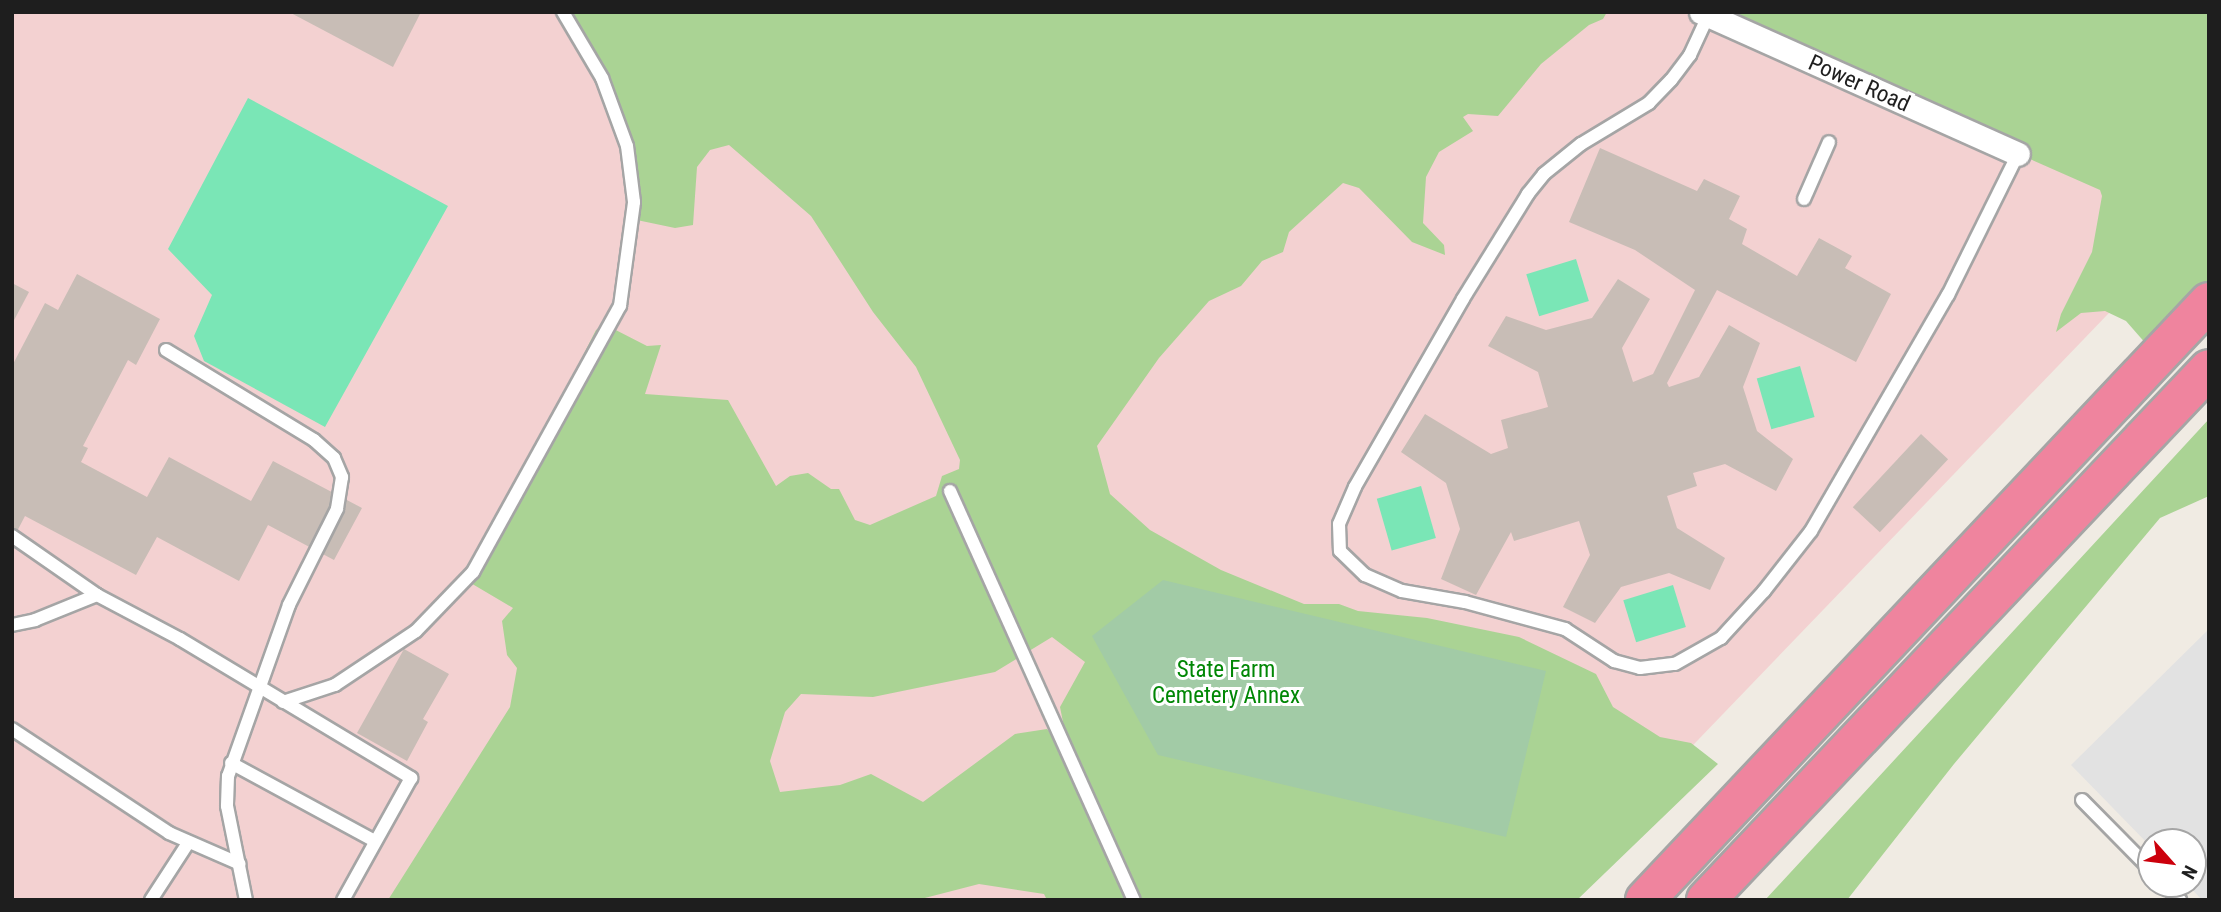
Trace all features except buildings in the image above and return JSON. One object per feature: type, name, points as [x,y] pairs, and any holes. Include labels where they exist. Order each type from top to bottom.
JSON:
[{"type":"highway","points":[[1644,900],[2209,302]]},
{"type":"highway","points":[[1706,900],[2209,369]]},
{"type":"street","name":"Power Road","points":[[1704,14],[2018,154]]},
{"type":"lane","points":[[283,702],[335,685],[416,631],[473,572],[620,306],[634,202],[627,146],[603,78],[563,12]]},
{"type":"lane","points":[[1704,14],[1690,55],[1671,80],[1649,103],[1581,145],[1544,174],[1528,194],[1470,287],[1355,487],[1339,524],[1340,551],[1365,575],[1402,590],[1465,602],[1565,629],[1614,661],[1640,668],[1675,664],[1721,638],[1765,591],[1811,531],[1948,295],[2018,154]]},
{"type":"lane","points":[[1804,200],[1829,142]]},
{"type":"lane","points":[[166,350],[314,440],[334,458],[342,477],[337,509],[289,605],[231,763],[227,806],[246,900]]},
{"type":"lane","points":[[950,491],[1133,900]]},
{"type":"lane","points":[[12,536],[97,595],[180,639],[411,778],[373,840],[343,900]]},
{"type":"lane","points":[[12,625],[35,620],[97,595]]},
{"type":"lane","points":[[12,729],[188,843],[240,864]]},
{"type":"lane","points":[[231,763],[373,840]]},
{"type":"lane","points":[[2082,800],[2137,856]]},
{"type":"lane","points":[[151,900],[188,843]]},
{"type":"shaded area","points":[[12,12],[2209,12],[2209,209],[1544,900],[12,900]]},
{"type":"shaded area","points":[[2209,629],[2209,900],[2200,898],[2207,898],[2207,828],[2137,828],[2137,833],[2071,765]]},
{"type":"green space","points":[[564,12],[1607,12],[1603,19],[1589,25],[1541,64],[1498,116],[1468,114],[1463,117],[1473,131],[1439,152],[1426,177],[1423,223],[1444,245],[1445,255],[1412,242],[1359,188],[1343,183],[1289,232],[1283,252],[1262,261],[1241,286],[1209,301],[1159,358],[1097,446],[1110,494],[1150,530],[1221,570],[1304,604],[1339,604],[1358,611],[1427,618],[1519,637],[1596,674],[1613,707],[1660,737],[1691,743],[1718,764],[1577,900],[1047,900],[1044,894],[979,884],[917,900],[388,900],[510,707],[517,668],[507,655],[502,621],[513,608],[469,582],[470,577],[596,330],[604,324],[647,346],[661,345],[645,394],[728,400],[776,486],[790,476],[808,473],[831,489],[839,489],[855,520],[870,525],[936,496],[942,476],[959,469],[960,460],[916,367],[873,312],[811,216],[729,145],[710,150],[697,167],[693,225],[675,228],[632,219],[630,190],[614,115]],"holes":[[[1052,637],[1085,662],[1060,707],[1070,757],[1047,729],[1015,734],[923,802],[871,774],[840,785],[780,792],[770,761],[785,712],[801,694],[873,697],[995,672]]]},
{"type":"green space","points":[[1697,12],[2209,12],[2209,298],[2154,353],[2126,321],[2105,311],[2081,313],[2056,332],[2061,314],[2092,252],[2102,196],[2100,190]]},
{"type":"green space","points":[[248,98],[448,206],[325,427],[204,361],[194,336],[212,295],[168,249]]},
{"type":"green space","points":[[1576,259],[1589,301],[1539,316],[1526,274]]},
{"type":"green space","points":[[1800,366],[1815,417],[1771,429],[1757,378]]},
{"type":"green space","points":[[2209,419],[2209,496],[2160,518],[1954,764],[1847,900],[1765,900]]},
{"type":"green space","points":[[1421,486],[1436,538],[1392,551],[1377,499]]},
{"type":"green space","name":"State Farm Cemetery Annex","points":[[1163,580],[1546,671],[1506,837],[1158,755],[1092,636]]},
{"type":"green space","points":[[1673,585],[1686,627],[1636,642],[1623,600]]}]
